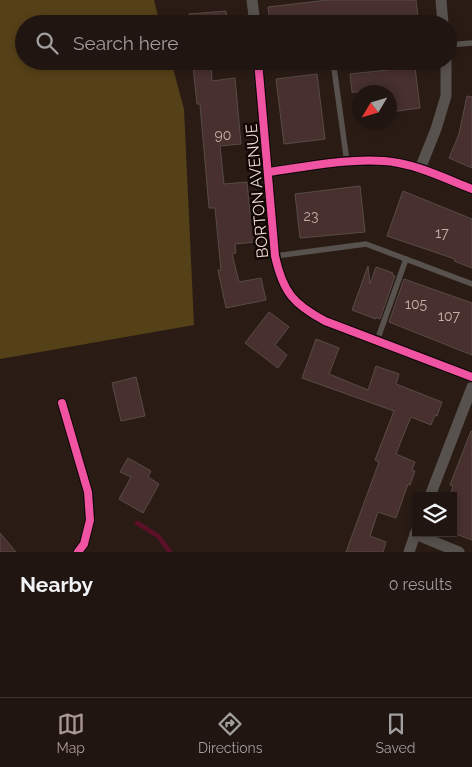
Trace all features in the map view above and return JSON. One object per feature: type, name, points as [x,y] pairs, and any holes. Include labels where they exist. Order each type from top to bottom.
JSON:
[{"type":"street","points":[[252,0],[254,15]]},
{"type":"street","points":[[440,0],[442,15]]},
{"type":"street","name":"BORTON AVENUE","points":[[259,70],[275,256],[280,277],[291,296],[306,311],[325,321],[472,377]]},
{"type":"street","points":[[420,169],[436,129],[446,96],[446,70]]},
{"type":"street","points":[[269,172],[347,162],[385,161],[420,169],[472,189]]},
{"type":"street","points":[[432,492],[472,386]]},
{"type":"street","points":[[62,403],[88,492],[90,520],[84,544],[78,552]]},
{"type":"street","points":[[409,552],[414,537]]},
{"type":"street","points":[[424,537],[459,552]]},
{"type":"lane","points":[[457,44],[472,43]]},
{"type":"lane","points":[[334,70],[347,162]]},
{"type":"lane","points":[[275,256],[366,244],[472,284]]},
{"type":"lane","points":[[377,341],[406,259]]},
{"type":"shaded area","points":[[0,0],[154,0],[158,15],[15,15],[15,70],[173,70],[184,109],[194,325],[0,359]]},
{"type":"building","points":[[328,0],[416,0],[418,15],[269,15],[268,7]]},
{"type":"building","points":[[226,11],[226,15],[189,15]]},
{"type":"building","points":[[193,70],[211,70],[212,81],[235,78],[241,144],[220,146],[224,184],[247,182],[250,213],[253,212],[255,242],[235,244],[236,253],[232,254],[239,282],[261,278],[266,300],[226,308],[218,270],[221,270],[215,208],[209,208],[200,104],[197,104]]},
{"type":"building","points":[[387,70],[415,70],[420,108],[397,111],[397,85],[352,85],[352,92],[350,74]]},
{"type":"building","points":[[317,74],[325,139],[284,144],[276,79]]},
{"type":"building","points":[[467,96],[472,97],[472,168],[449,158],[459,134]]},
{"type":"building","points":[[360,186],[365,232],[300,238],[295,194]]},
{"type":"building","points":[[403,191],[472,219],[472,268],[454,261],[455,259],[387,236]]},
{"type":"building","points":[[368,266],[370,284],[376,267],[393,273],[392,275],[395,276],[380,319],[352,310]]},
{"type":"building","points":[[404,279],[472,303],[472,355],[389,322]]},
{"type":"building","points":[[269,312],[289,327],[275,345],[287,355],[278,368],[245,343]]},
{"type":"building","points":[[316,339],[339,348],[329,374],[368,390],[376,366],[399,374],[396,384],[442,402],[437,416],[435,415],[431,425],[411,417],[405,431],[396,454],[415,462],[412,470],[415,471],[410,485],[408,484],[396,518],[378,512],[370,536],[386,542],[383,552],[346,552],[379,462],[375,460],[394,411],[302,378]]},
{"type":"building","points":[[136,377],[145,416],[121,421],[112,383]]},
{"type":"building","points":[[472,431],[472,540],[457,534],[457,492],[451,492],[453,486],[450,485]]},
{"type":"building","points":[[128,458],[151,471],[148,477],[159,484],[143,513],[119,499],[131,477],[120,472]]},
{"type":"building","points":[[0,533],[16,552],[0,552]]},
{"type":"waterway","points":[[137,523],[158,536],[170,552]]},
{"type":"cycle path","points":[[259,70],[275,256],[282,279],[291,296],[305,309],[325,321],[472,377]]},
{"type":"cycle path","points":[[269,172],[341,162],[384,161],[418,168],[472,189]]},
{"type":"cycle path","points":[[62,403],[88,492],[90,520],[84,544],[78,552]]}]
